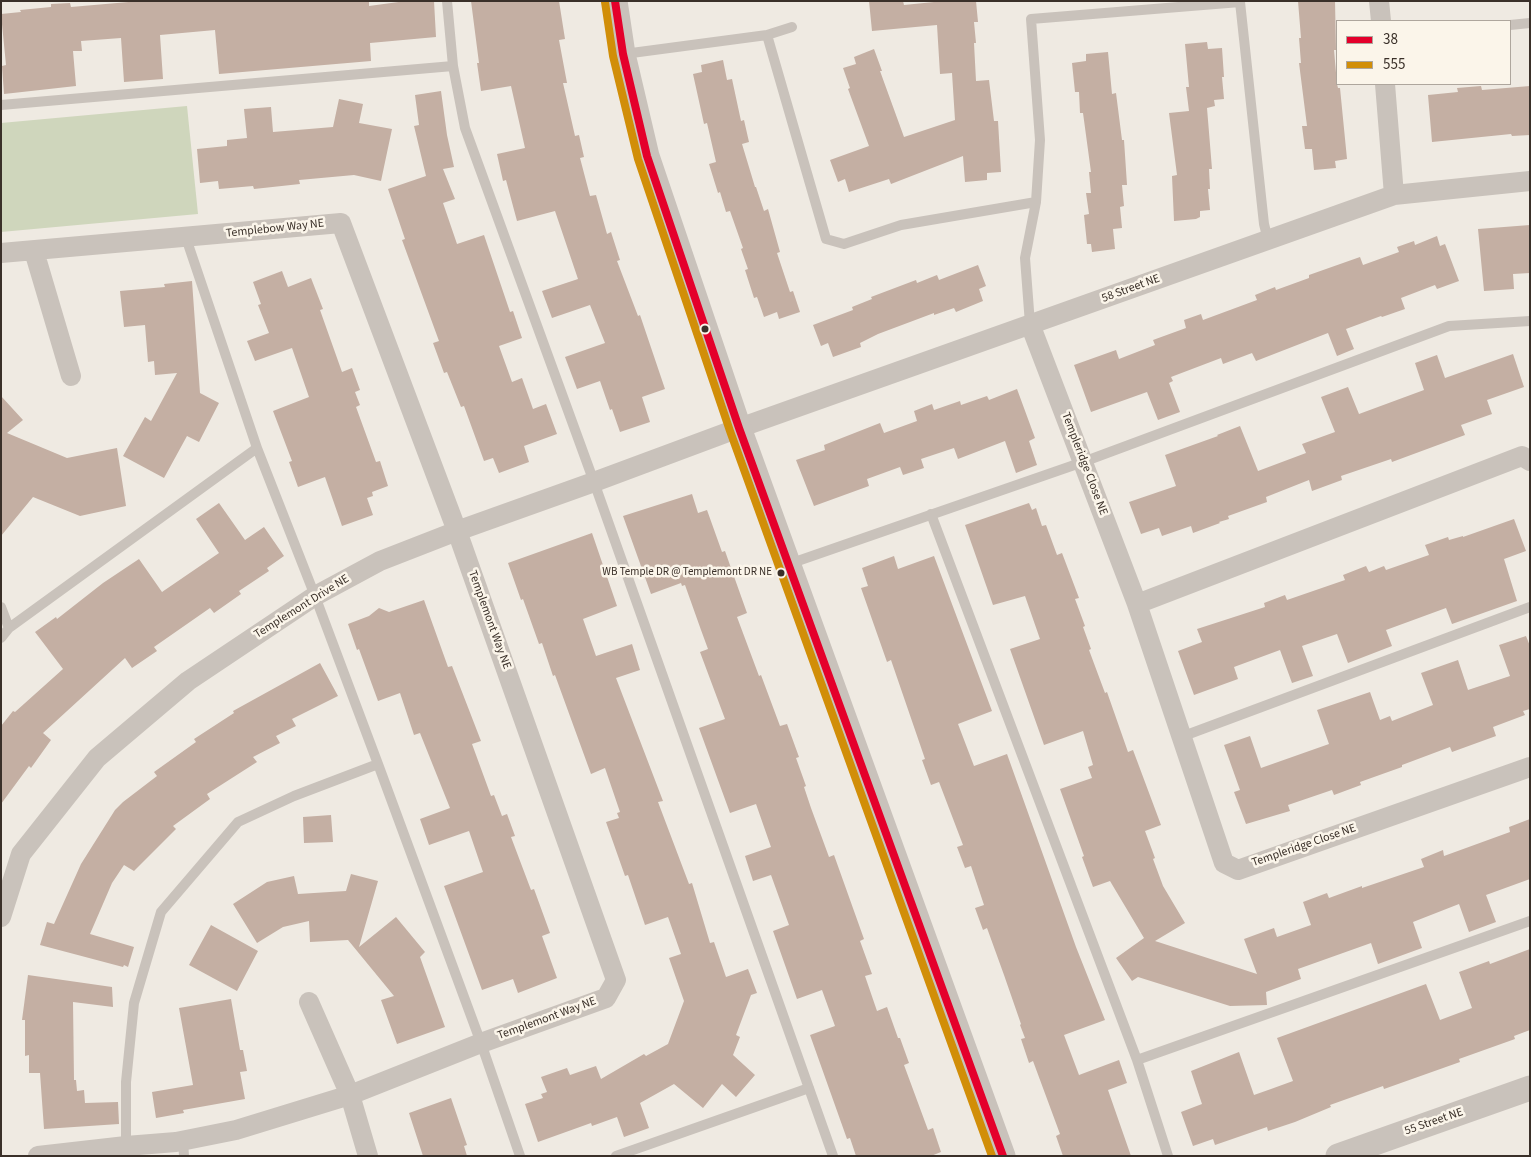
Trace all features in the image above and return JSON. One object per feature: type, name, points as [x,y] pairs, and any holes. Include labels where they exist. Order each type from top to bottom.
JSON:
[{"type":"street","points":[[615,1],[623,54],[646,156],[739,428],[1003,1156]]},
{"type":"street","points":[[1379,1],[1381,20]]},
{"type":"street","points":[[1385,85],[1394,195]]},
{"type":"street","name":"58 Street NE","points":[[739,428],[1394,195],[1530,181]]},
{"type":"street","name":"Templebow Way NE","points":[[1,254],[341,223],[457,531]]},
{"type":"street","points":[[34,250],[71,376]]},
{"type":"street","name":"Templeridge Close NE","points":[[1030,324],[1137,604],[1224,863],[1238,870],[1530,767]]},
{"type":"street","name":"Templemont Drive NE","points":[[1,917],[21,854],[97,758],[188,682],[315,596],[380,561],[739,428]]},
{"type":"street","points":[[1137,604],[1522,456],[1530,460]]},
{"type":"street","name":"Templemont Way NE","points":[[38,1156],[126,1146],[184,1148],[350,1095],[481,1043],[606,998],[616,980],[457,531]]},
{"type":"street","points":[[309,1002],[350,1095],[368,1156]]},
{"type":"street","name":"55 Street NE","points":[[1338,1156],[1530,1088]]},
{"type":"lane","points":[[447,1],[453,66],[465,128],[594,482],[833,1156]]},
{"type":"lane","points":[[1030,324],[1025,258],[1036,202],[1040,140],[1031,19],[1240,2],[1264,224],[1268,240]]},
{"type":"lane","points":[[1511,25],[1530,23]]},
{"type":"lane","points":[[623,54],[767,35],[792,27]]},
{"type":"lane","points":[[767,35],[826,239],[844,244],[902,225],[1036,202]]},
{"type":"lane","points":[[1,105],[453,66]]},
{"type":"lane","points":[[186,238],[257,448],[378,764],[481,1043],[520,1156]]},
{"type":"lane","points":[[789,564],[1083,462],[1449,326],[1530,321]]},
{"type":"lane","points":[[1,638],[9,628],[257,448]]},
{"type":"lane","points":[[931,514],[1137,1060],[1168,1156]]},
{"type":"lane","points":[[1,607],[9,628]]},
{"type":"lane","points":[[1181,737],[1530,607]]},
{"type":"lane","points":[[126,1146],[126,1082],[134,1003],[161,912],[238,822],[294,796],[378,764]]},
{"type":"lane","points":[[1137,1060],[1530,921]]},
{"type":"lane","points":[[616,1156],[809,1088]]},
{"type":"green space","points":[[187,106],[198,214],[1,232],[1,123]]},
{"type":"building","points":[[140,1],[369,1],[369,6],[406,1],[434,1],[436,37],[370,43],[371,61],[219,74],[215,30],[160,35],[163,79],[124,82],[121,38],[81,41],[82,51],[73,51],[76,86],[4,94],[2,66],[6,65],[1,14],[51,7],[51,4],[70,3],[71,7]]},
{"type":"building","points":[[471,1],[559,1],[565,39],[559,40],[567,83],[563,83],[575,136],[579,135],[584,157],[580,158],[590,196],[596,195],[607,234],[611,232],[620,260],[617,261],[638,316],[640,315],[665,389],[642,397],[650,422],[620,432],[600,381],[577,389],[565,357],[605,343],[590,305],[552,318],[542,291],[578,279],[555,211],[517,221],[506,180],[503,181],[497,154],[525,148],[511,86],[481,91]]},
{"type":"building","points":[[869,1],[903,1],[904,5],[944,1],[976,1],[978,22],[974,22],[976,43],[974,43],[976,81],[989,80],[994,121],[998,121],[1001,172],[987,173],[987,180],[965,182],[963,156],[891,184],[889,179],[849,192],[845,179],[838,182],[830,160],[869,146],[848,89],[850,88],[843,68],[856,64],[854,57],[874,49],[904,137],[955,120],[952,73],[940,74],[937,25],[872,31]]},
{"type":"building","points":[[1298,1],[1335,1],[1336,50],[1334,50],[1336,85],[1340,88],[1347,159],[1335,161],[1336,168],[1314,170],[1312,149],[1305,149],[1302,126],[1307,126],[1299,63],[1301,63],[1299,38],[1301,38]]},
{"type":"building","points":[[1207,42],[1208,49],[1222,48],[1224,77],[1222,77],[1224,99],[1214,100],[1215,106],[1207,108],[1212,169],[1209,169],[1210,189],[1208,189],[1210,210],[1200,211],[1200,217],[1196,219],[1174,221],[1172,176],[1177,175],[1169,113],[1189,111],[1186,87],[1189,87],[1185,44]]},
{"type":"building","points":[[1108,52],[1112,94],[1116,93],[1122,140],[1124,140],[1127,185],[1122,185],[1124,206],[1120,207],[1122,228],[1113,229],[1115,249],[1092,252],[1091,244],[1087,244],[1084,215],[1089,214],[1086,193],[1091,193],[1089,172],[1091,172],[1083,113],[1080,113],[1079,92],[1075,92],[1072,63],[1086,61],[1086,54]]},
{"type":"building","points":[[723,60],[727,80],[732,79],[741,121],[744,120],[749,142],[742,144],[755,187],[764,211],[768,209],[780,252],[777,253],[790,292],[793,291],[800,312],[779,319],[777,312],[764,317],[757,297],[754,298],[745,270],[748,269],[741,249],[743,248],[730,211],[726,212],[720,192],[718,193],[709,164],[716,162],[707,123],[704,124],[693,74],[702,72],[701,65]]},
{"type":"building","points":[[1481,86],[1482,90],[1530,86],[1530,135],[1512,136],[1511,134],[1432,142],[1428,95],[1458,92],[1457,88]]},
{"type":"building","points":[[441,91],[447,135],[454,167],[443,169],[455,199],[443,203],[457,244],[484,235],[510,312],[513,311],[522,338],[499,346],[512,382],[522,378],[533,409],[546,404],[557,434],[524,446],[529,462],[499,473],[493,458],[484,461],[464,406],[461,407],[447,372],[444,373],[433,343],[439,341],[402,240],[405,239],[388,189],[426,176],[414,126],[419,125],[415,95]]},
{"type":"building","points":[[339,99],[363,104],[359,123],[392,129],[381,181],[354,175],[299,180],[300,184],[254,189],[253,186],[219,189],[218,181],[200,183],[197,149],[227,146],[227,140],[247,138],[244,109],[271,107],[273,132],[333,127]]},
{"type":"building","points":[[1530,225],[1530,273],[1513,274],[1514,289],[1484,291],[1478,229]]},
{"type":"building","points":[[1437,236],[1440,246],[1445,244],[1459,281],[1437,289],[1435,285],[1401,298],[1405,309],[1346,329],[1354,349],[1337,356],[1328,333],[1256,361],[1252,353],[1223,364],[1221,358],[1171,377],[1173,381],[1169,383],[1180,412],[1158,420],[1147,392],[1091,412],[1074,365],[1116,350],[1119,359],[1155,345],[1153,340],[1186,328],[1184,320],[1201,314],[1203,320],[1257,300],[1255,295],[1275,287],[1276,290],[1309,278],[1309,275],[1360,257],[1363,265],[1399,252],[1397,247],[1414,241],[1415,245]]},
{"type":"building","points":[[978,265],[986,286],[979,289],[983,301],[956,312],[954,308],[934,315],[934,313],[878,334],[860,343],[861,347],[833,357],[828,343],[821,346],[813,325],[853,310],[852,307],[872,299],[871,297],[916,280],[917,283],[937,275],[939,280]]},
{"type":"building","points":[[282,271],[288,287],[311,278],[323,309],[320,310],[342,372],[352,368],[360,390],[355,392],[360,405],[356,407],[376,462],[380,461],[388,486],[372,492],[373,496],[367,498],[373,515],[342,526],[325,477],[298,487],[289,462],[292,461],[273,411],[309,397],[292,348],[255,361],[247,341],[269,333],[258,305],[261,304],[253,282]]},
{"type":"building","points":[[192,281],[200,393],[219,403],[199,442],[187,436],[164,478],[123,456],[145,417],[151,421],[177,373],[155,375],[154,361],[148,362],[145,325],[124,327],[120,291],[165,287],[164,284]]},
{"type":"building","points":[[1513,354],[1524,387],[1487,400],[1492,414],[1461,425],[1465,435],[1392,462],[1391,459],[1341,476],[1342,480],[1312,491],[1309,480],[1266,497],[1267,502],[1228,516],[1229,519],[1193,533],[1191,526],[1162,536],[1159,528],[1141,534],[1129,502],[1176,486],[1165,455],[1240,426],[1258,471],[1306,453],[1302,444],[1335,432],[1321,397],[1348,387],[1359,414],[1424,390],[1415,363],[1437,355],[1445,378]]},
{"type":"building","points":[[1017,389],[1035,438],[1029,441],[1037,465],[1016,473],[1005,441],[958,459],[954,448],[921,459],[924,468],[903,475],[900,467],[867,479],[869,486],[814,506],[796,460],[825,450],[824,445],[880,423],[884,433],[917,421],[914,411],[932,404],[934,410],[960,401],[961,405],[987,396],[989,400]]},
{"type":"building","points":[[1,396],[23,420],[7,433],[67,458],[117,448],[126,506],[80,516],[33,497],[1,536]]},
{"type":"building","points":[[692,494],[698,513],[707,510],[722,552],[725,551],[747,613],[737,617],[780,726],[787,724],[799,757],[796,758],[806,786],[804,787],[811,808],[829,857],[834,855],[864,939],[860,941],[872,974],[865,976],[877,1011],[887,1007],[909,1063],[904,1065],[928,1130],[933,1128],[941,1152],[931,1156],[856,1156],[850,1138],[847,1139],[810,1035],[835,1026],[822,990],[797,999],[773,931],[789,925],[771,875],[753,881],[745,856],[771,847],[756,804],[730,813],[699,728],[725,719],[700,652],[708,649],[685,585],[682,586],[681,583],[651,594],[623,516]]},
{"type":"building","points":[[219,503],[245,540],[264,527],[284,556],[267,568],[269,571],[239,591],[241,594],[214,613],[210,608],[154,647],[157,651],[132,668],[125,658],[43,733],[51,740],[1,804],[1,726],[13,711],[15,712],[63,669],[35,632],[56,617],[57,619],[103,583],[139,559],[162,592],[219,553],[196,519]]},
{"type":"building","points":[[1029,503],[1032,510],[1036,508],[1042,526],[1046,525],[1057,555],[1062,553],[1079,598],[1075,599],[1085,626],[1083,627],[1091,649],[1089,650],[1105,693],[1107,692],[1128,752],[1133,750],[1161,825],[1145,831],[1163,886],[1185,923],[1155,941],[1257,974],[1244,939],[1274,928],[1277,937],[1311,925],[1303,902],[1327,893],[1329,898],[1424,867],[1421,859],[1443,850],[1444,856],[1510,832],[1509,827],[1530,819],[1530,879],[1486,895],[1496,922],[1469,932],[1459,904],[1413,922],[1422,948],[1378,964],[1371,943],[1298,969],[1301,979],[1266,992],[1267,1005],[1230,1006],[1138,977],[1132,981],[1116,958],[1144,938],[1110,881],[1093,887],[1060,789],[1092,778],[1088,767],[1093,765],[1083,731],[1044,745],[1010,649],[1040,639],[1025,596],[993,605],[965,525]]},
{"type":"building","points":[[1514,519],[1526,551],[1504,559],[1517,601],[1452,624],[1446,608],[1386,630],[1392,646],[1348,663],[1337,634],[1302,646],[1313,676],[1292,683],[1280,650],[1234,667],[1238,679],[1194,695],[1178,651],[1202,642],[1197,629],[1265,607],[1264,603],[1285,595],[1287,600],[1345,580],[1343,575],[1366,566],[1369,572],[1384,566],[1386,570],[1429,555],[1425,545],[1448,537],[1449,540],[1463,537]]},
{"type":"building","points":[[592,533],[617,606],[583,619],[596,656],[632,644],[640,670],[616,678],[663,801],[658,802],[689,884],[692,883],[710,943],[714,942],[726,977],[748,969],[757,993],[751,995],[736,1035],[740,1037],[733,1055],[755,1075],[736,1097],[722,1084],[703,1108],[674,1084],[640,1103],[649,1128],[624,1137],[617,1117],[592,1126],[591,1123],[538,1142],[525,1104],[543,1098],[541,1094],[547,1092],[541,1077],[567,1068],[570,1075],[596,1066],[601,1079],[644,1054],[646,1056],[668,1044],[684,1001],[669,958],[681,954],[668,917],[645,925],[628,875],[625,876],[606,822],[619,818],[617,813],[620,812],[605,768],[591,774],[555,675],[553,676],[542,643],[539,644],[508,563]]},
{"type":"building","points":[[894,556],[898,569],[934,556],[992,711],[958,724],[974,766],[1007,754],[1076,947],[1105,1020],[1064,1035],[1079,1075],[1119,1060],[1127,1083],[1108,1090],[1131,1156],[1063,1156],[1056,1136],[1060,1134],[1033,1061],[1029,1063],[1021,1039],[1025,1038],[1004,975],[987,928],[983,930],[975,908],[984,905],[971,866],[965,868],[957,847],[963,845],[939,782],[931,785],[922,760],[925,759],[891,660],[887,662],[861,588],[868,586],[862,568]]},
{"type":"building","points":[[424,600],[448,667],[452,666],[481,741],[472,744],[491,796],[494,795],[502,816],[507,814],[515,836],[511,837],[531,890],[534,889],[550,933],[542,936],[557,978],[518,993],[513,979],[482,990],[444,886],[483,872],[469,831],[429,845],[420,819],[450,808],[420,733],[414,735],[400,693],[378,701],[348,624],[369,616],[379,608],[389,612]]},
{"type":"building","points":[[1526,636],[1530,646],[1530,709],[1523,711],[1525,715],[1493,727],[1496,736],[1452,752],[1450,747],[1360,782],[1361,785],[1334,795],[1332,790],[1288,805],[1290,811],[1246,824],[1234,792],[1240,790],[1224,745],[1250,736],[1261,768],[1329,744],[1317,710],[1370,692],[1380,720],[1390,716],[1392,721],[1433,705],[1421,673],[1458,660],[1468,690],[1510,676],[1499,645]]},
{"type":"building","points":[[320,663],[338,696],[292,719],[296,726],[276,736],[280,743],[253,757],[257,762],[207,794],[210,799],[173,826],[176,829],[134,871],[124,865],[112,883],[90,934],[134,947],[128,967],[40,945],[47,922],[54,924],[81,864],[115,810],[157,776],[154,772],[196,742],[194,739],[234,713],[233,711]]},
{"type":"building","points":[[331,815],[333,842],[304,843],[303,817]]},
{"type":"building","points":[[351,874],[378,881],[359,947],[396,917],[425,952],[420,957],[445,1027],[397,1044],[381,1000],[394,996],[348,940],[310,942],[309,921],[283,927],[257,943],[233,904],[267,882],[294,876],[298,894],[346,891]]},
{"type":"building","points":[[211,925],[258,951],[237,991],[189,965]]},
{"type":"building","points":[[1530,949],[1530,1030],[1514,1036],[1515,1039],[1459,1059],[1460,1062],[1384,1089],[1383,1086],[1330,1105],[1331,1107],[1268,1131],[1267,1127],[1215,1145],[1213,1139],[1193,1146],[1181,1112],[1202,1104],[1191,1071],[1239,1052],[1254,1095],[1271,1089],[1293,1081],[1277,1038],[1426,984],[1440,1020],[1472,1008],[1459,972],[1489,961],[1490,964]]},
{"type":"building","points":[[28,975],[112,987],[113,1007],[73,1002],[74,1080],[76,1080],[77,1091],[84,1090],[85,1103],[118,1102],[119,1124],[44,1129],[40,1073],[29,1073],[29,1055],[25,1056],[25,1020],[22,1020]]},
{"type":"building","points":[[231,999],[240,1050],[243,1050],[247,1071],[240,1072],[245,1099],[183,1110],[184,1113],[156,1118],[152,1092],[193,1085],[179,1008]]},
{"type":"building","points":[[451,1098],[467,1145],[464,1146],[467,1156],[423,1156],[409,1113]]},
{"type":"transit line","name":"38","points":[[615,1],[623,54],[647,156],[739,428],[1003,1156]]},
{"type":"transit line","name":"555","points":[[605,2],[613,56],[638,159],[730,431],[992,1156]]},
{"type":"place","name":"WB Temple DR @ Templemont DR NE","points":[[781,573]]}]
